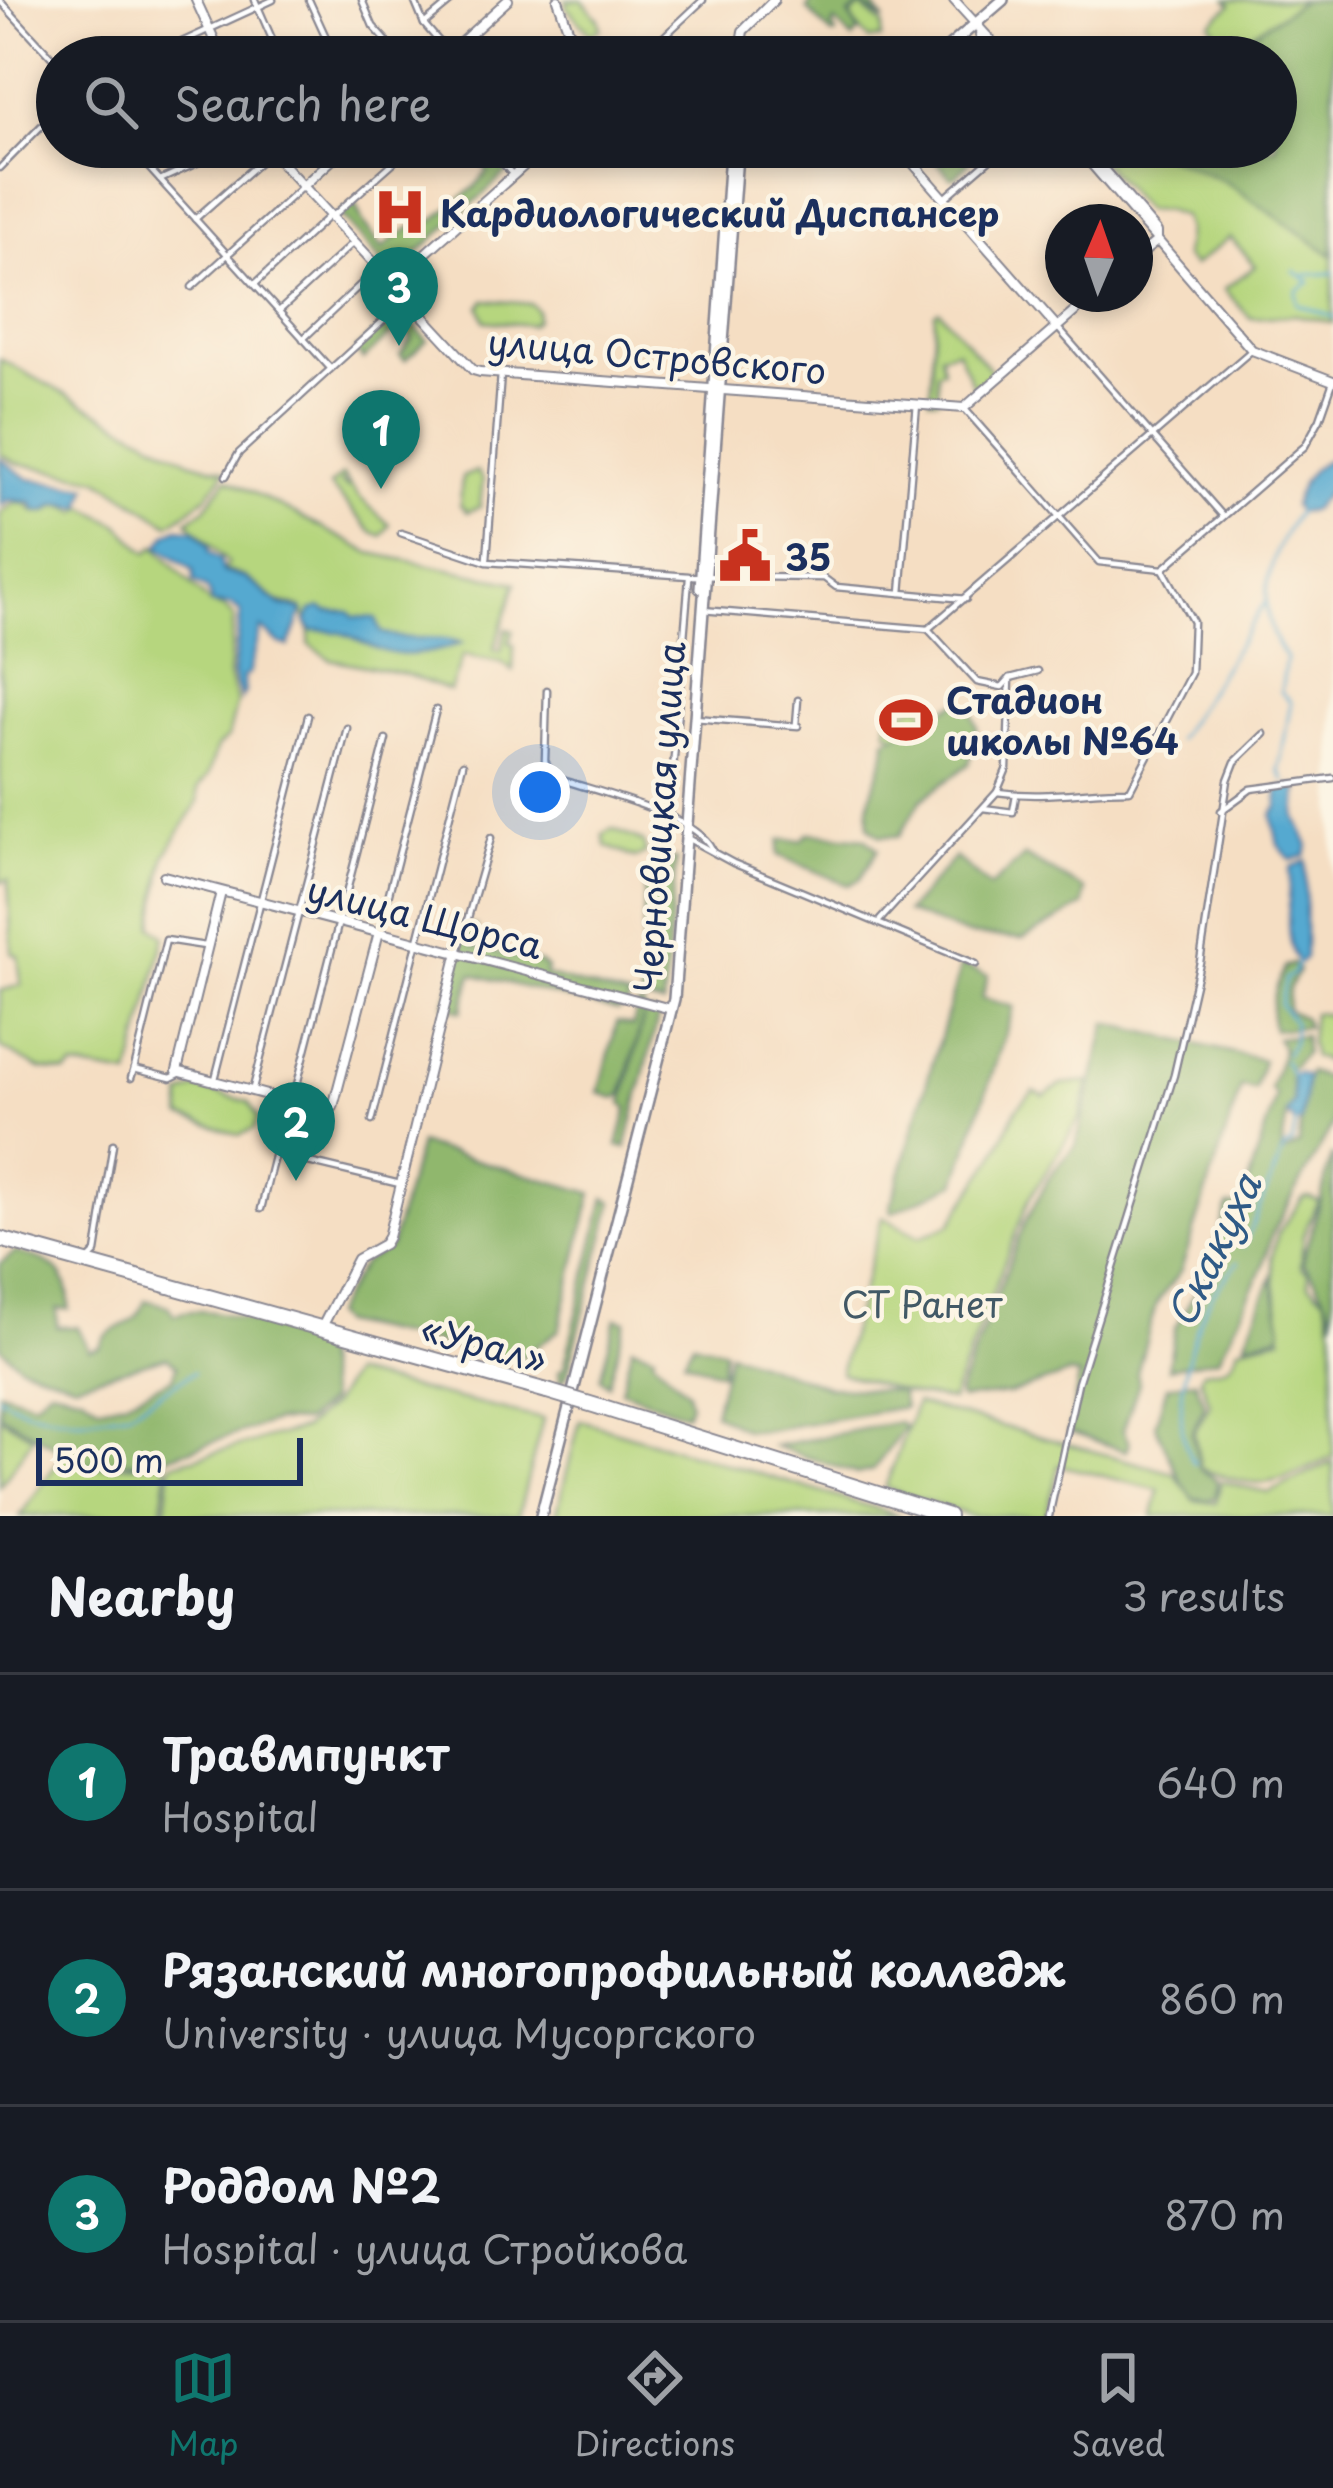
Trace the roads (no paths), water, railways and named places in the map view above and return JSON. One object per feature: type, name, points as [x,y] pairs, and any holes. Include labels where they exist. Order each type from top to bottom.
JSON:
[{"type":"highway","name":"«Урал»","points":[[0,1239],[91,1258],[105,1269],[547,1391],[948,1516]]},
{"type":"main road","points":[[964,36],[1005,0]]},
{"type":"main road","name":"Черновицкая улица","points":[[698,577],[707,562],[732,168]]},
{"type":"main road","name":"Черновицкая улица","points":[[541,1516],[671,1009],[688,830],[701,610],[698,577],[716,391]]},
{"type":"street","points":[[196,0],[213,36]]},
{"type":"street","points":[[195,36],[256,3],[273,0]]},
{"type":"street","points":[[309,0],[325,36]]},
{"type":"street","points":[[362,0],[382,36]]},
{"type":"street","points":[[414,0],[433,36]]},
{"type":"street","points":[[424,24],[453,0]]},
{"type":"street","points":[[468,36],[508,0]]},
{"type":"street","points":[[558,0],[571,36]]},
{"type":"street","points":[[665,36],[704,0]]},
{"type":"street","points":[[742,36],[773,0]]},
{"type":"street","points":[[954,0],[984,36]]},
{"type":"street","points":[[0,1],[36,40]]},
{"type":"street","points":[[256,3],[271,36]]},
{"type":"street","points":[[0,168],[36,131]]},
{"type":"street","points":[[150,168],[330,368]]},
{"type":"street","points":[[160,180],[186,168]]},
{"type":"street","points":[[195,219],[249,168]]},
{"type":"street","name":"улица Островского","points":[[286,168],[473,370],[964,408]]},
{"type":"street","points":[[192,287],[323,168]]},
{"type":"street","points":[[255,284],[387,168]]},
{"type":"street","points":[[507,168],[514,176]]},
{"type":"street","points":[[392,284],[523,168]]},
{"type":"street","points":[[917,168],[1222,516]]},
{"type":"street","points":[[943,199],[979,168]]},
{"type":"street","points":[[1074,312],[964,408],[1099,562],[1163,569],[1305,446],[1333,381],[1252,350],[1099,168]]},
{"type":"street","points":[[1153,244],[1157,240]]},
{"type":"street","points":[[279,311],[353,243]]},
{"type":"street","points":[[303,338],[377,269]]},
{"type":"street","points":[[226,476],[232,460],[406,300]]},
{"type":"street","points":[[928,629],[1252,350]]},
{"type":"street","points":[[487,562],[501,374]]},
{"type":"street","points":[[901,593],[917,404]]},
{"type":"street","points":[[401,533],[487,562],[698,577],[824,578],[836,587],[966,599]]},
{"type":"street","points":[[707,562],[725,574]]},
{"type":"street","points":[[997,792],[1064,797],[1077,790],[1130,790],[1191,673],[1193,622],[1163,569]]},
{"type":"street","points":[[669,817],[698,577]]},
{"type":"street","points":[[701,610],[928,629],[977,682],[1002,687],[1010,679],[1038,670]]},
{"type":"street","points":[[880,920],[997,792],[1006,768],[1010,679]]},
{"type":"street","points":[[547,691],[545,761],[554,777],[669,817],[733,862],[976,964]]},
{"type":"street","points":[[694,718],[797,725],[798,700]]},
{"type":"street","points":[[134,1069],[172,1078],[178,1074],[326,1111],[333,1107],[436,710]]},
{"type":"street","points":[[214,1084],[308,716]]},
{"type":"street","points":[[252,1094],[347,728]]},
{"type":"street","points":[[1049,1516],[1078,1383],[1185,1024],[1200,962],[1221,811],[1232,767],[1264,734]]},
{"type":"street","points":[[261,1209],[386,739]]},
{"type":"street","points":[[372,1121],[464,764]]},
{"type":"street","points":[[1221,811],[1260,786],[1333,778]]},
{"type":"street","points":[[983,808],[1013,812],[1016,795]]},
{"type":"street","points":[[321,1329],[357,1259],[384,1244],[491,838]]},
{"type":"street","name":"улица Щорса","points":[[164,876],[671,1009]]},
{"type":"street","points":[[178,1074],[221,892]]},
{"type":"street","points":[[131,1078],[166,940],[207,946]]},
{"type":"street","points":[[91,1258],[113,1144]]},
{"type":"street","points":[[275,1154],[400,1184]]},
{"type":"water","points":[[1333,458],[1333,486],[1312,510],[1297,512],[1293,506],[1307,476]]},
{"type":"water","points":[[0,459],[29,479],[88,487],[82,507],[59,504],[36,511],[31,502],[8,500],[1,506]]},
{"type":"water","points":[[178,528],[195,530],[220,560],[223,572],[246,578],[280,605],[303,610],[289,646],[261,628],[249,674],[243,677],[241,699],[233,674],[241,612],[231,605],[212,604],[207,589],[194,582],[193,570],[159,546]]},
{"type":"water","points":[[320,607],[376,618],[381,632],[391,636],[461,643],[418,654],[385,652],[338,632],[312,631],[306,622],[311,611]]},
{"type":"water","points":[[1278,788],[1298,790],[1296,817],[1309,846],[1305,856],[1291,860],[1278,845],[1272,815],[1278,807]]},
{"type":"water","points":[[1306,861],[1305,958],[1299,963],[1290,943],[1290,872]]},
{"type":"water","points":[[1297,1072],[1307,1077],[1301,1122],[1295,1123],[1287,1113],[1294,1102],[1292,1075]]},
{"type":"waterway","points":[[1294,271],[1310,282],[1296,291],[1297,304],[1333,317]]},
{"type":"waterway","points":[[1305,275],[1333,273]]},
{"type":"waterway","name":"Скакуха","points":[[1284,780],[1279,770],[1291,702],[1281,692],[1286,658],[1269,621],[1268,583],[1279,545],[1299,509]]},
{"type":"waterway","points":[[1177,740],[1264,604]]},
{"type":"waterway","name":"Скакуха","points":[[1286,1054],[1293,1042],[1294,1022],[1280,1005],[1286,978],[1298,961]]},
{"type":"waterway","name":"Скакуха","points":[[1284,1060],[1292,1076]]},
{"type":"waterway","name":"Скакуха","points":[[1243,1247],[1284,1149],[1292,1144],[1296,1121]]},
{"type":"waterway","name":"Скакуха","points":[[1195,1464],[1182,1426],[1184,1378],[1205,1309],[1238,1262]]},
{"type":"waterway","points":[[0,1397],[27,1411],[79,1420],[129,1412],[194,1372]]},
{"type":"place","name":"Кардиологический Диспансер","points":[[400,212]]},
{"type":"place","name":"Роддом №2","points":[[399,346]]},
{"type":"place","name":"Травмпункт","points":[[381,489]]},
{"type":"place","name":"35","points":[[745,556]]},
{"type":"place","name":"Стадион школы №64","points":[[906,720]]},
{"type":"place","name":"Рязанский многопрофильный колледж","points":[[296,1181]]},
{"type":"park label","name":"СТ Ранет","points":[[922,1303]]}]
